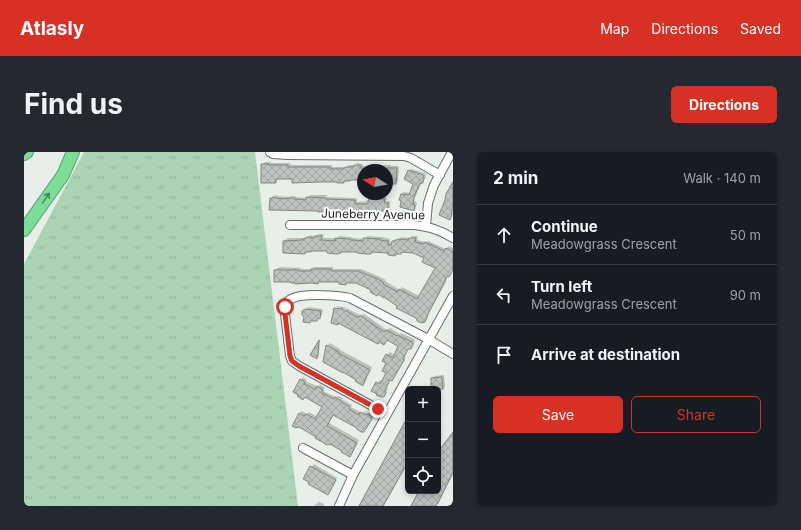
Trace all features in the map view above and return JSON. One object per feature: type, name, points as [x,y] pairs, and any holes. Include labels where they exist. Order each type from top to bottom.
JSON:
[{"type":"highway","points":[[24,230],[63,175],[74,152]]},
{"type":"street","points":[[270,152],[273,154],[404,156],[411,158],[440,175]]},
{"type":"street","points":[[426,226],[428,204],[434,185],[452,152]]},
{"type":"street","name":"Juneberry Avenue","points":[[290,225],[414,225],[426,226],[440,230],[453,238]]},
{"type":"street","points":[[387,414],[292,361],[290,356],[285,314],[286,303],[290,299],[307,296],[342,296],[350,298],[428,339],[453,354]]},
{"type":"street","points":[[339,506],[353,475],[453,296]]},
{"type":"street","points":[[303,448],[353,475]]},
{"type":"green space","points":[[84,152],[255,152],[298,506],[24,506],[24,264]]},
{"type":"building","points":[[261,164],[288,165],[288,167],[330,167],[330,169],[343,169],[357,165],[357,180],[344,181],[344,183],[292,183],[292,179],[276,179],[276,183],[261,183]]},
{"type":"building","points":[[393,168],[397,168],[396,184],[393,184]]},
{"type":"building","points":[[408,170],[423,175],[424,178],[423,183],[420,183],[414,197],[414,211],[400,207],[401,201],[399,200],[401,194],[409,195],[413,184],[404,179]]},
{"type":"building","points":[[453,182],[453,204],[450,220],[439,215],[446,194]]},
{"type":"building","points":[[306,197],[355,200],[355,204],[368,204],[368,200],[385,200],[384,203],[388,203],[388,211],[359,211],[359,213],[351,211],[318,212],[269,210],[270,198],[294,198],[306,200]]},
{"type":"building","points":[[315,236],[322,236],[321,240],[335,241],[335,238],[363,241],[363,238],[380,239],[388,241],[388,245],[391,245],[392,241],[398,239],[408,240],[409,238],[416,238],[415,242],[424,244],[425,242],[444,251],[446,248],[453,252],[453,270],[449,277],[447,276],[425,322],[422,323],[417,321],[416,318],[396,308],[397,306],[384,297],[378,294],[377,296],[370,292],[371,290],[356,283],[346,283],[346,285],[339,284],[339,282],[295,284],[291,282],[274,282],[274,270],[278,269],[295,269],[299,271],[311,271],[311,269],[331,269],[331,271],[358,271],[378,279],[384,283],[383,284],[398,292],[399,289],[417,299],[435,268],[422,262],[424,258],[413,253],[402,252],[401,254],[396,254],[395,256],[388,255],[388,253],[371,252],[371,254],[341,252],[337,254],[327,253],[327,251],[311,251],[305,252],[305,254],[283,253],[283,241],[302,240],[307,237],[315,238]]},
{"type":"building","points":[[334,308],[341,308],[357,317],[361,316],[384,332],[387,330],[412,342],[413,345],[411,349],[408,349],[403,359],[404,360],[392,381],[390,380],[385,390],[386,393],[384,397],[376,395],[377,394],[371,391],[376,382],[380,384],[386,373],[382,371],[386,363],[382,361],[386,354],[393,358],[398,346],[387,340],[384,345],[379,342],[378,344],[338,323],[338,325],[331,323]]},
{"type":"building","points":[[305,309],[321,311],[320,319],[318,318],[317,321],[310,321],[310,323],[303,322],[304,317],[302,315],[302,311]]},
{"type":"building","points":[[319,340],[318,353],[317,359],[310,355]]},
{"type":"building","points":[[326,345],[370,370],[363,386],[343,372],[323,362]]},
{"type":"building","points":[[442,377],[443,389],[441,389],[441,386],[431,386],[431,378]]},
{"type":"building","points":[[300,379],[314,389],[316,389],[317,386],[323,390],[322,393],[334,399],[335,397],[359,415],[360,412],[371,416],[372,419],[364,432],[361,432],[357,428],[333,415],[327,426],[357,443],[350,457],[330,444],[326,445],[299,427],[296,428],[292,426],[299,413],[304,416],[306,414],[315,419],[322,407],[305,397],[303,400],[293,392]]},
{"type":"building","points":[[405,422],[405,467],[383,506],[359,506]]},
{"type":"building","points":[[453,432],[453,472],[438,503],[436,506],[411,506],[417,494],[441,494],[441,448]]},
{"type":"building","points":[[310,466],[336,480],[328,495],[308,484],[309,482],[303,479]]},
{"type":"route","points":[[285,307],[290,356],[292,361],[378,409]]}]
